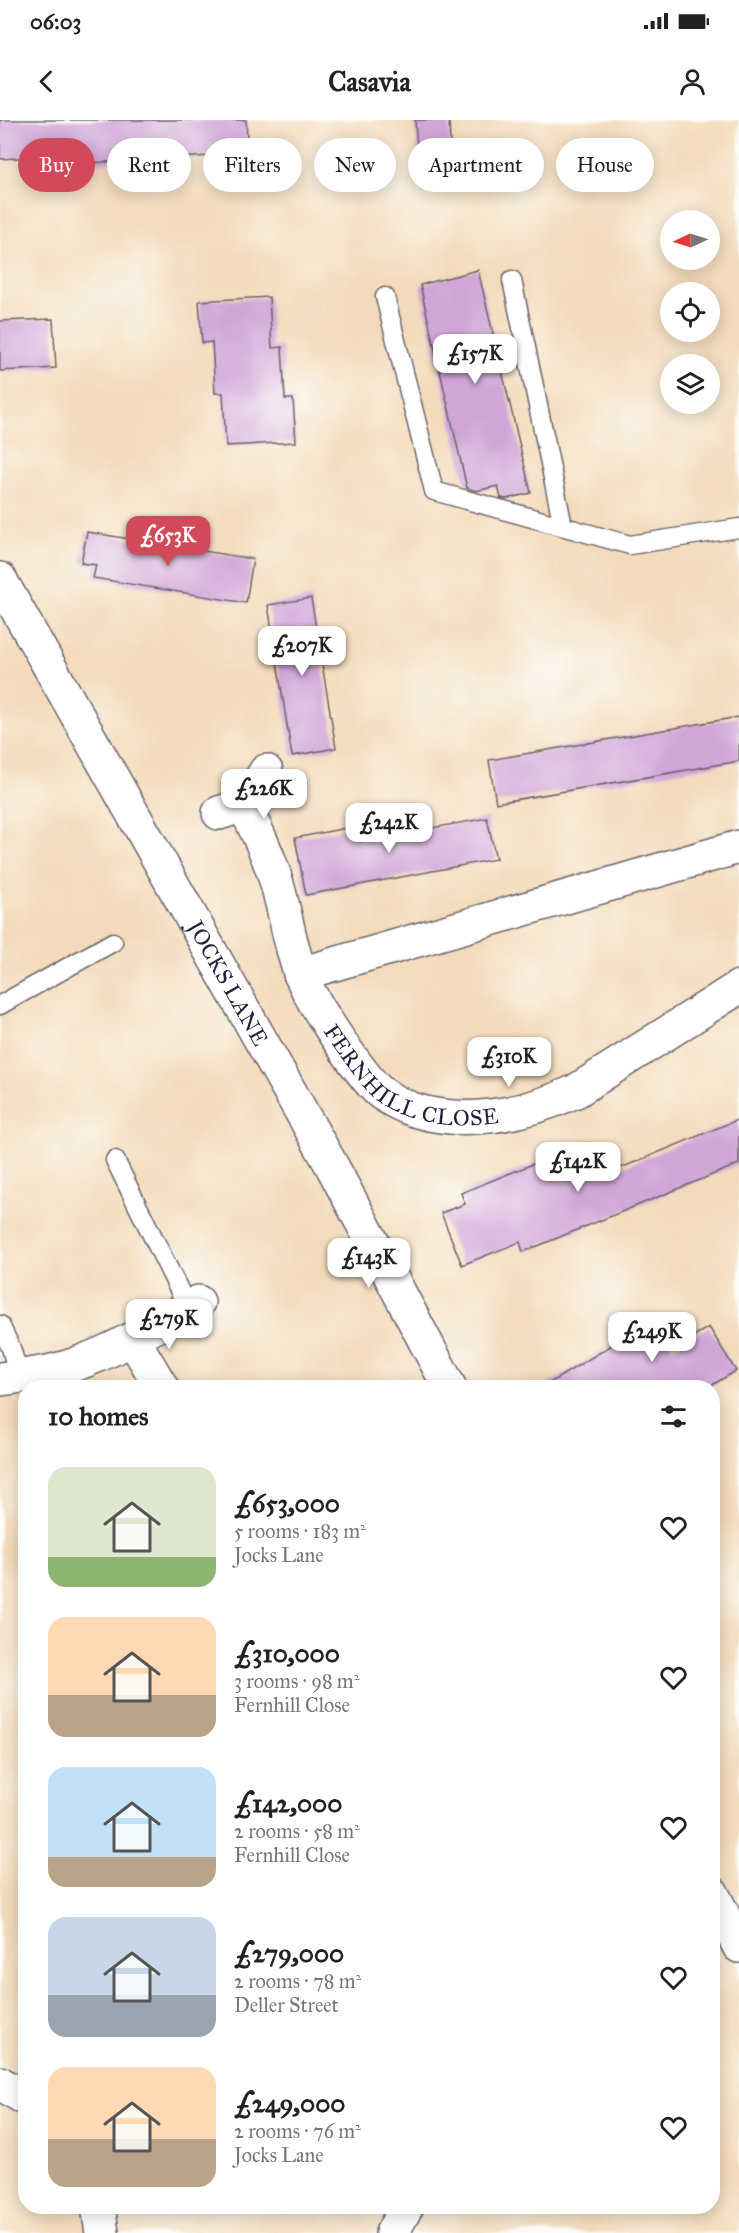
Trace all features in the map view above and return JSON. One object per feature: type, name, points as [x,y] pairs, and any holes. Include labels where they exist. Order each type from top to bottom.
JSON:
[{"type":"street","name":"JOCKS LANE","points":[[0,579],[332,1166],[446,1380]]},
{"type":"street","name":"FERNHILL CLOSE","points":[[266,771],[231,809],[271,863],[300,974],[324,1018],[344,1048],[380,1092],[406,1106],[431,1115],[478,1117],[504,1116],[529,1109],[576,1092],[739,987]]},
{"type":"street","points":[[300,974],[739,847]]},
{"type":"street","points":[[10,1378],[71,1366],[133,1339],[193,1305]]},
{"type":"street","points":[[133,1339],[157,1380]]},
{"type":"street","points":[[720,1909],[739,1946]]},
{"type":"street","points":[[0,2083],[18,2094]]},
{"type":"street","points":[[99,2214],[102,2233]]},
{"type":"street","points":[[392,2233],[402,2214]]},
{"type":"lane","points":[[512,280],[563,526]]},
{"type":"lane","points":[[385,297],[434,491],[630,545],[739,528]]},
{"type":"lane","points":[[0,1005],[113,942]]},
{"type":"lane","points":[[115,1160],[193,1305]]},
{"type":"lane","points":[[0,1325],[11,1348],[10,1378]]},
{"type":"building","points":[[0,120],[246,120],[247,138],[203,138],[203,157],[191,157],[191,138],[107,138],[107,162],[95,163],[95,138],[18,138],[18,158],[0,159]]},
{"type":"building","points":[[415,120],[449,120],[450,138],[416,138]]},
{"type":"building","points":[[478,270],[531,493],[506,499],[501,498],[498,486],[476,491],[467,488],[420,285]]},
{"type":"building","points":[[269,297],[272,348],[282,347],[285,399],[293,399],[296,442],[226,446],[223,393],[215,393],[212,342],[202,343],[199,301]]},
{"type":"building","points":[[53,319],[56,368],[0,371],[0,321]]},
{"type":"building","points":[[87,532],[253,559],[246,603],[93,578],[96,565],[81,563]]},
{"type":"building","points":[[311,598],[336,748],[292,756],[268,605]]},
{"type":"building","points":[[739,717],[739,761],[496,803],[489,760]]},
{"type":"building","points":[[487,818],[496,859],[306,895],[295,838],[357,826],[360,841]]},
{"type":"building","points":[[739,1119],[739,1164],[523,1252],[520,1242],[462,1265],[441,1213],[465,1204],[461,1193],[585,1143],[599,1177]]},
{"type":"building","points":[[655,1319],[673,1348],[709,1327],[736,1371],[720,1380],[554,1380]]}]
